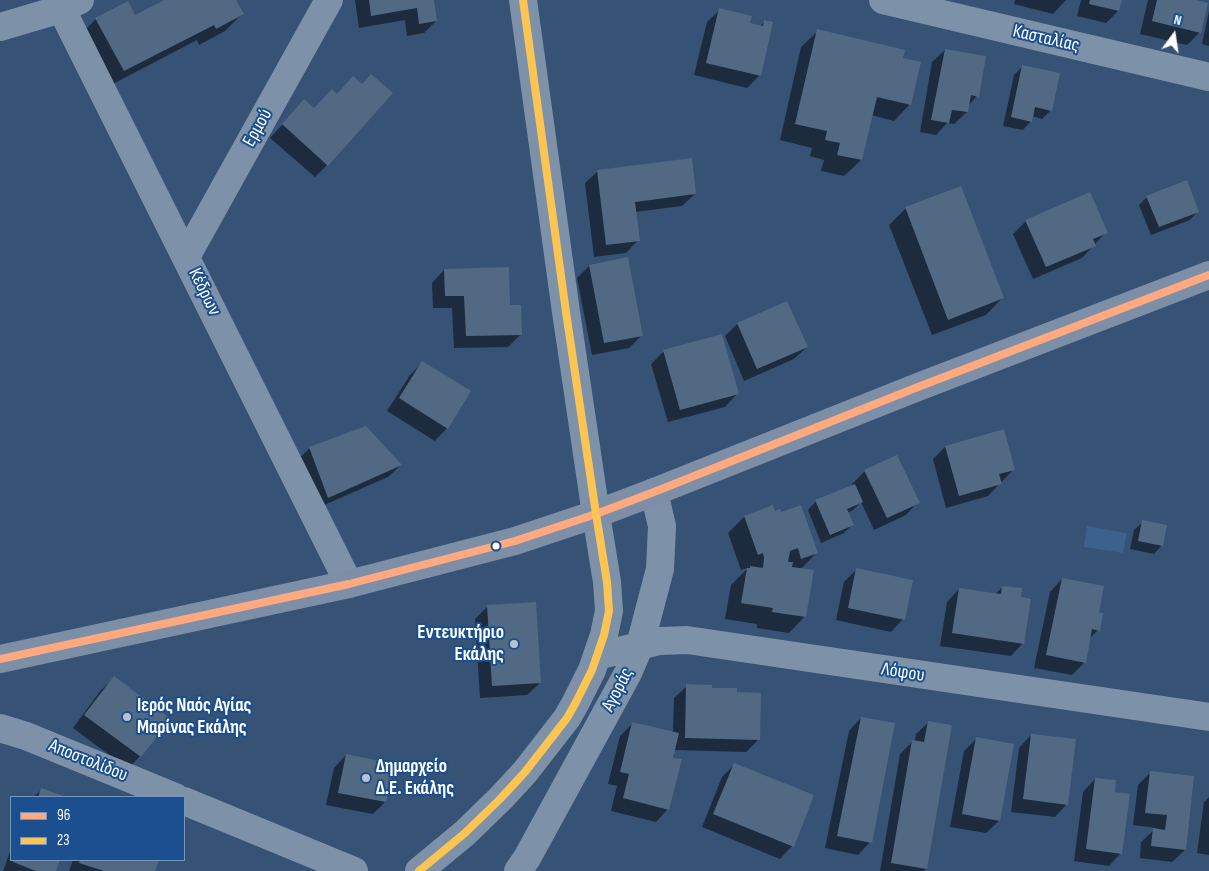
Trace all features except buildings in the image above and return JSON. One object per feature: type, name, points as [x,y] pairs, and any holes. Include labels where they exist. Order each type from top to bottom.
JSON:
[{"type":"main road","points":[[0,659],[349,584],[515,541],[654,492],[1209,275]]},
{"type":"street","name":"Ερμού","points":[[186,257],[329,0]]},
{"type":"street","name":"Αγοράς","points":[[419,871],[482,817],[525,772],[567,718],[597,656],[609,611],[609,598],[523,0]]},
{"type":"street","name":"Κασταλίας","points":[[883,0],[1209,77]]},
{"type":"street","name":"Κέδρων","points":[[66,3],[186,257],[349,584]]},
{"type":"street","points":[[0,27],[66,3]]},
{"type":"street","name":"Αγοράς","points":[[518,871],[527,858],[628,673],[640,645],[660,569],[662,526],[654,492]]},
{"type":"street","name":"Λόφου","points":[[597,656],[660,641],[687,640],[1209,717]]},
{"type":"street","name":"Αποστολίδου","points":[[0,728],[26,736],[173,796]]},
{"type":"street","points":[[185,801],[354,871]]},
{"type":"water","points":[[1087,526],[1127,533],[1123,553],[1084,547]]},
{"type":"transit line","name":"23","points":[[419,871],[465,833],[501,798],[525,772],[567,718],[592,670],[604,635],[609,611],[607,582],[566,312],[523,0]]},
{"type":"transit line","name":"96","points":[[0,659],[349,584],[515,541],[654,492],[918,387],[1209,275]]},
{"type":"place","name":"Εντευκτήριο Εκάλης","points":[[514,644]]},
{"type":"place","name":"Ιερός Ναός Αγίας Μαρίνας Εκάλης","points":[[127,717]]},
{"type":"place","name":"Δημαρχείο Δ.Ε. Εκάλης","points":[[366,778]]}]
